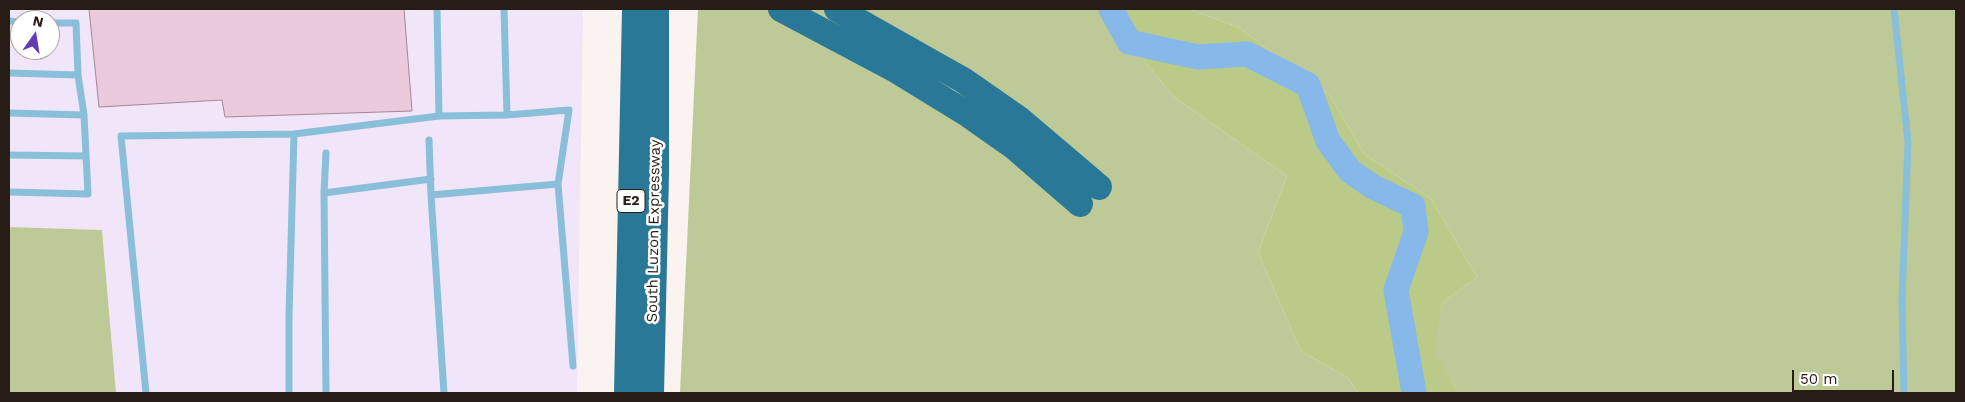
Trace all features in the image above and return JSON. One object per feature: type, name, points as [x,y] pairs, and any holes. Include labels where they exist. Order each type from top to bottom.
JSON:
[{"type":"highway","name":"South Luzon Expressway","points":[[627,393],[635,9]]},
{"type":"highway","name":"South Luzon Expressway","points":[[651,393],[656,174],[656,9]]},
{"type":"highway","points":[[781,9],[894,69],[970,115],[1013,146],[1089,195],[1019,119],[963,80],[837,9]]},
{"type":"lane","points":[[437,9],[439,116]]},
{"type":"lane","points":[[504,9],[507,115]]},
{"type":"lane","points":[[1894,9],[1908,142],[1902,300],[1904,393]]},
{"type":"lane","points":[[9,192],[88,194],[84,115],[78,76],[76,24],[60,23]]},
{"type":"lane","points":[[9,73],[78,76]]},
{"type":"lane","points":[[146,393],[121,136],[294,134],[439,116],[507,115],[569,110],[558,184],[573,366]]},
{"type":"lane","points":[[9,113],[84,115]]},
{"type":"lane","points":[[289,393],[294,134]]},
{"type":"lane","points":[[429,140],[444,393]]},
{"type":"lane","points":[[326,153],[324,193],[326,393]]},
{"type":"lane","points":[[9,155],[86,156]]},
{"type":"lane","points":[[324,193],[431,179]]},
{"type":"lane","points":[[431,195],[558,184]]},
{"type":"shaded area","points":[[9,9],[583,9],[577,393],[116,393],[102,230],[9,227]]},
{"type":"green space","points":[[698,9],[1111,9],[1129,42],[1174,97],[1287,176],[1258,252],[1301,351],[1348,378],[1358,393],[680,393]]},
{"type":"green space","points":[[1111,9],[1188,9],[1238,27],[1330,96],[1364,154],[1431,199],[1477,277],[1442,303],[1435,351],[1458,393],[1358,393],[1348,378],[1301,351],[1258,252],[1287,176],[1174,97],[1129,42]]},
{"type":"green space","points":[[1188,9],[1956,9],[1956,393],[1458,393],[1434,351],[1442,303],[1477,277],[1431,199],[1364,154],[1330,96],[1238,27]]},
{"type":"green space","points":[[9,227],[102,230],[116,393],[9,393]]},
{"type":"building","points":[[89,9],[404,9],[412,111],[225,117],[222,100],[99,107]]},
{"type":"waterway","points":[[1111,9],[1129,42],[1198,57],[1247,54],[1308,85],[1328,141],[1350,171],[1373,187],[1413,206],[1416,232],[1396,290],[1414,393]]}]
